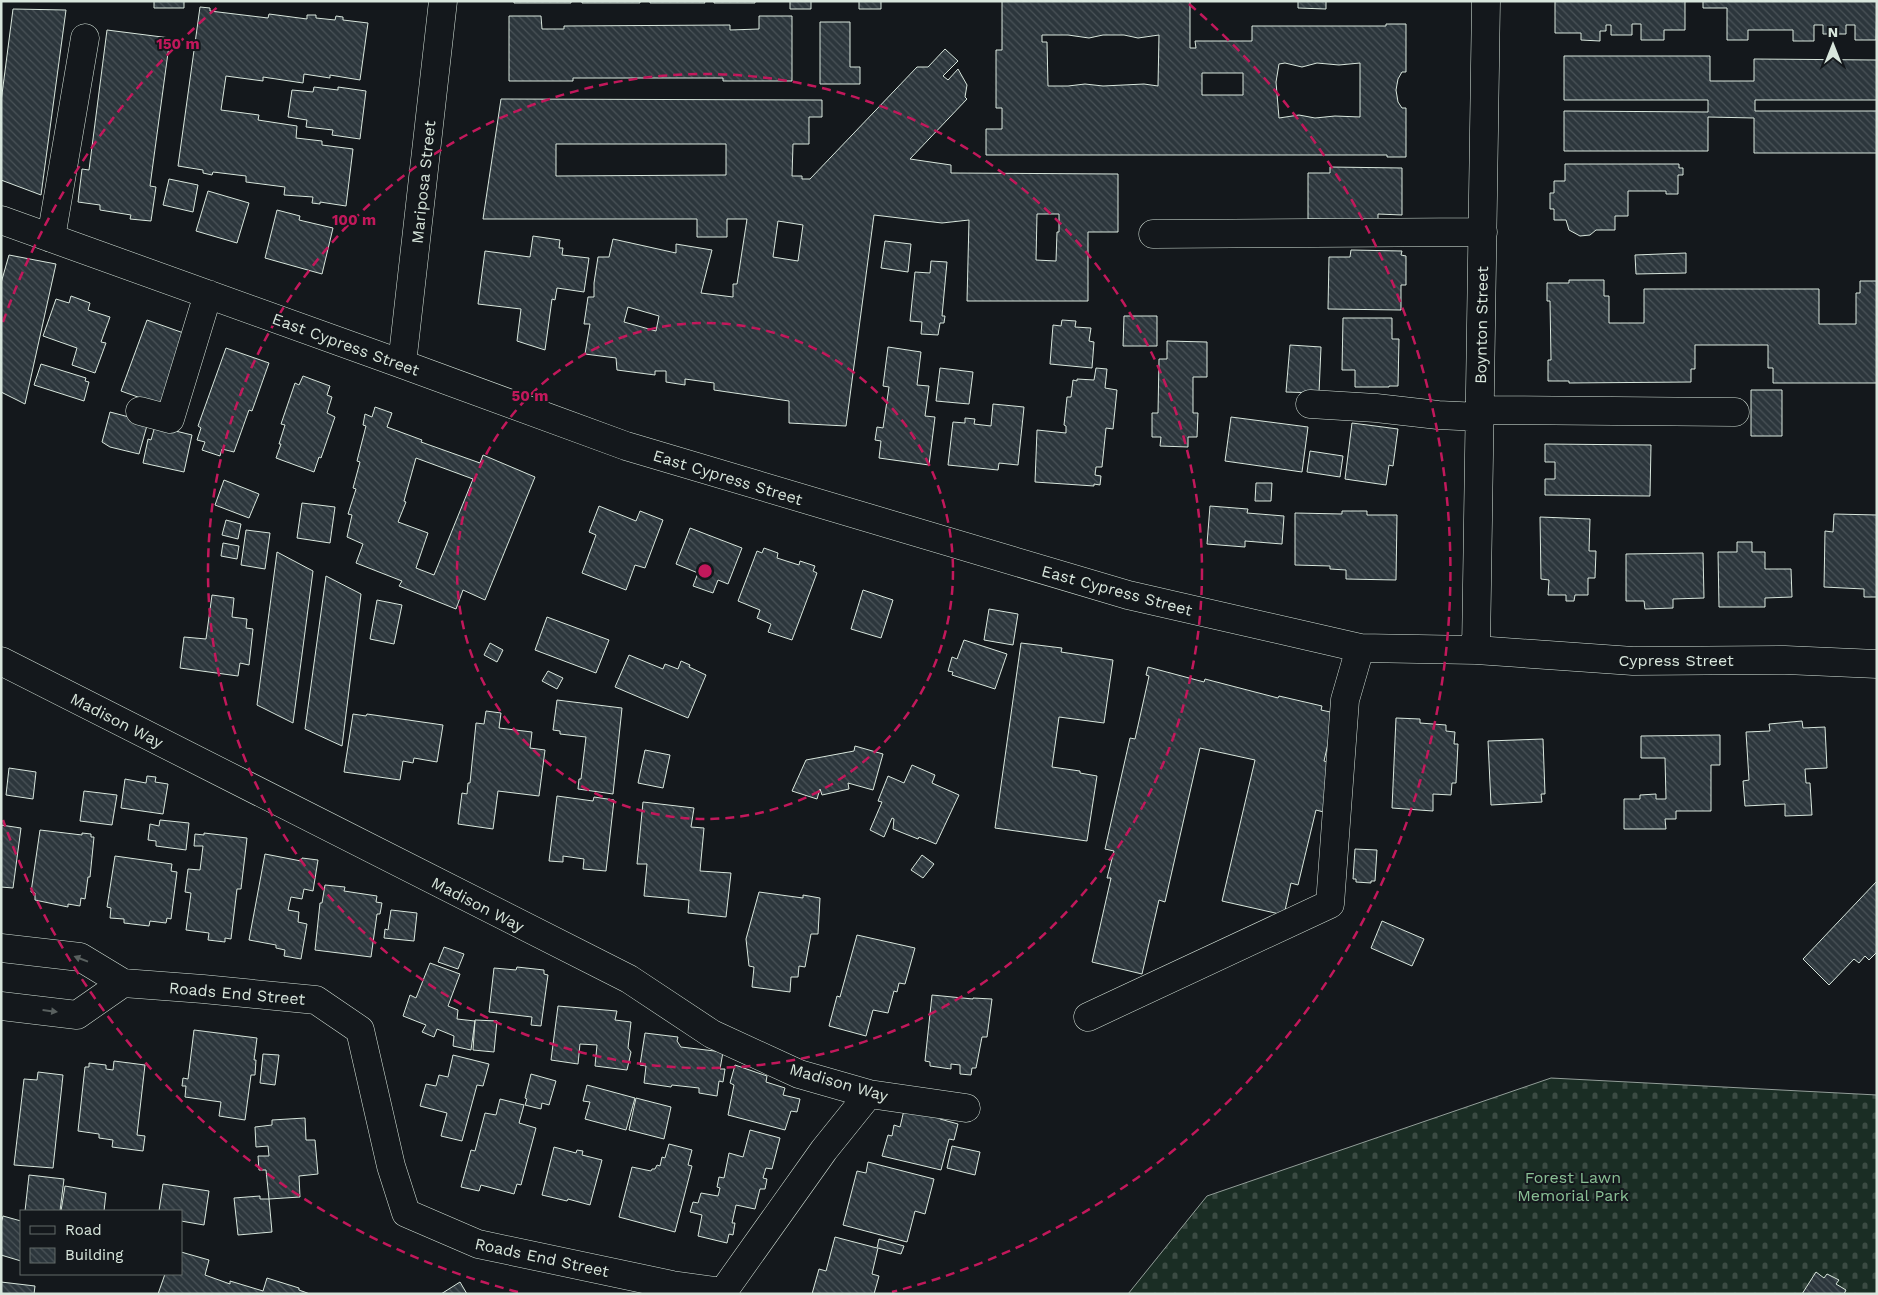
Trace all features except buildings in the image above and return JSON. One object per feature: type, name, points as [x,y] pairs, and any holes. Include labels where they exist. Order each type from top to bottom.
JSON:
[{"type":"street","name":"Mariposa Street","points":[[402,364],[443,1]]},
{"type":"street","name":"Boynton Street","points":[[1476,650],[1486,1]]},
{"type":"street","points":[[52,238],[85,38]]},
{"type":"street","name":"East Cypress Street","points":[[1,220],[626,446],[819,505],[1128,595],[1360,648],[1476,650]]},
{"type":"street","points":[[1153,234],[1482,232]]},
{"type":"street","points":[[140,411],[170,419],[208,294]]},
{"type":"street","points":[[1310,404],[1376,408],[1438,415],[1735,412]]},
{"type":"street","points":[[1088,1017],[1330,904],[1344,700],[1360,648]]},
{"type":"street","name":"Cypress Street","points":[[1476,650],[1633,661],[1786,660],[1877,664]]},
{"type":"street","name":"Madison Way","points":[[1,661],[629,979],[712,1034],[799,1074],[869,1094],[966,1108]]},
{"type":"street","name":"Roads End Street","points":[[1,948],[80,957],[122,983],[316,1000],[360,1030],[391,1166],[406,1213],[478,1244],[672,1285],[723,1293],[824,1150],[869,1094]]},
{"type":"street","points":[[1,1006],[77,1015],[122,983]]},
{"type":"green space","name":"Forest Lawn Memorial Park","points":[[1551,1078],[1877,1095],[1877,1294],[1128,1294],[1207,1196]]}]
